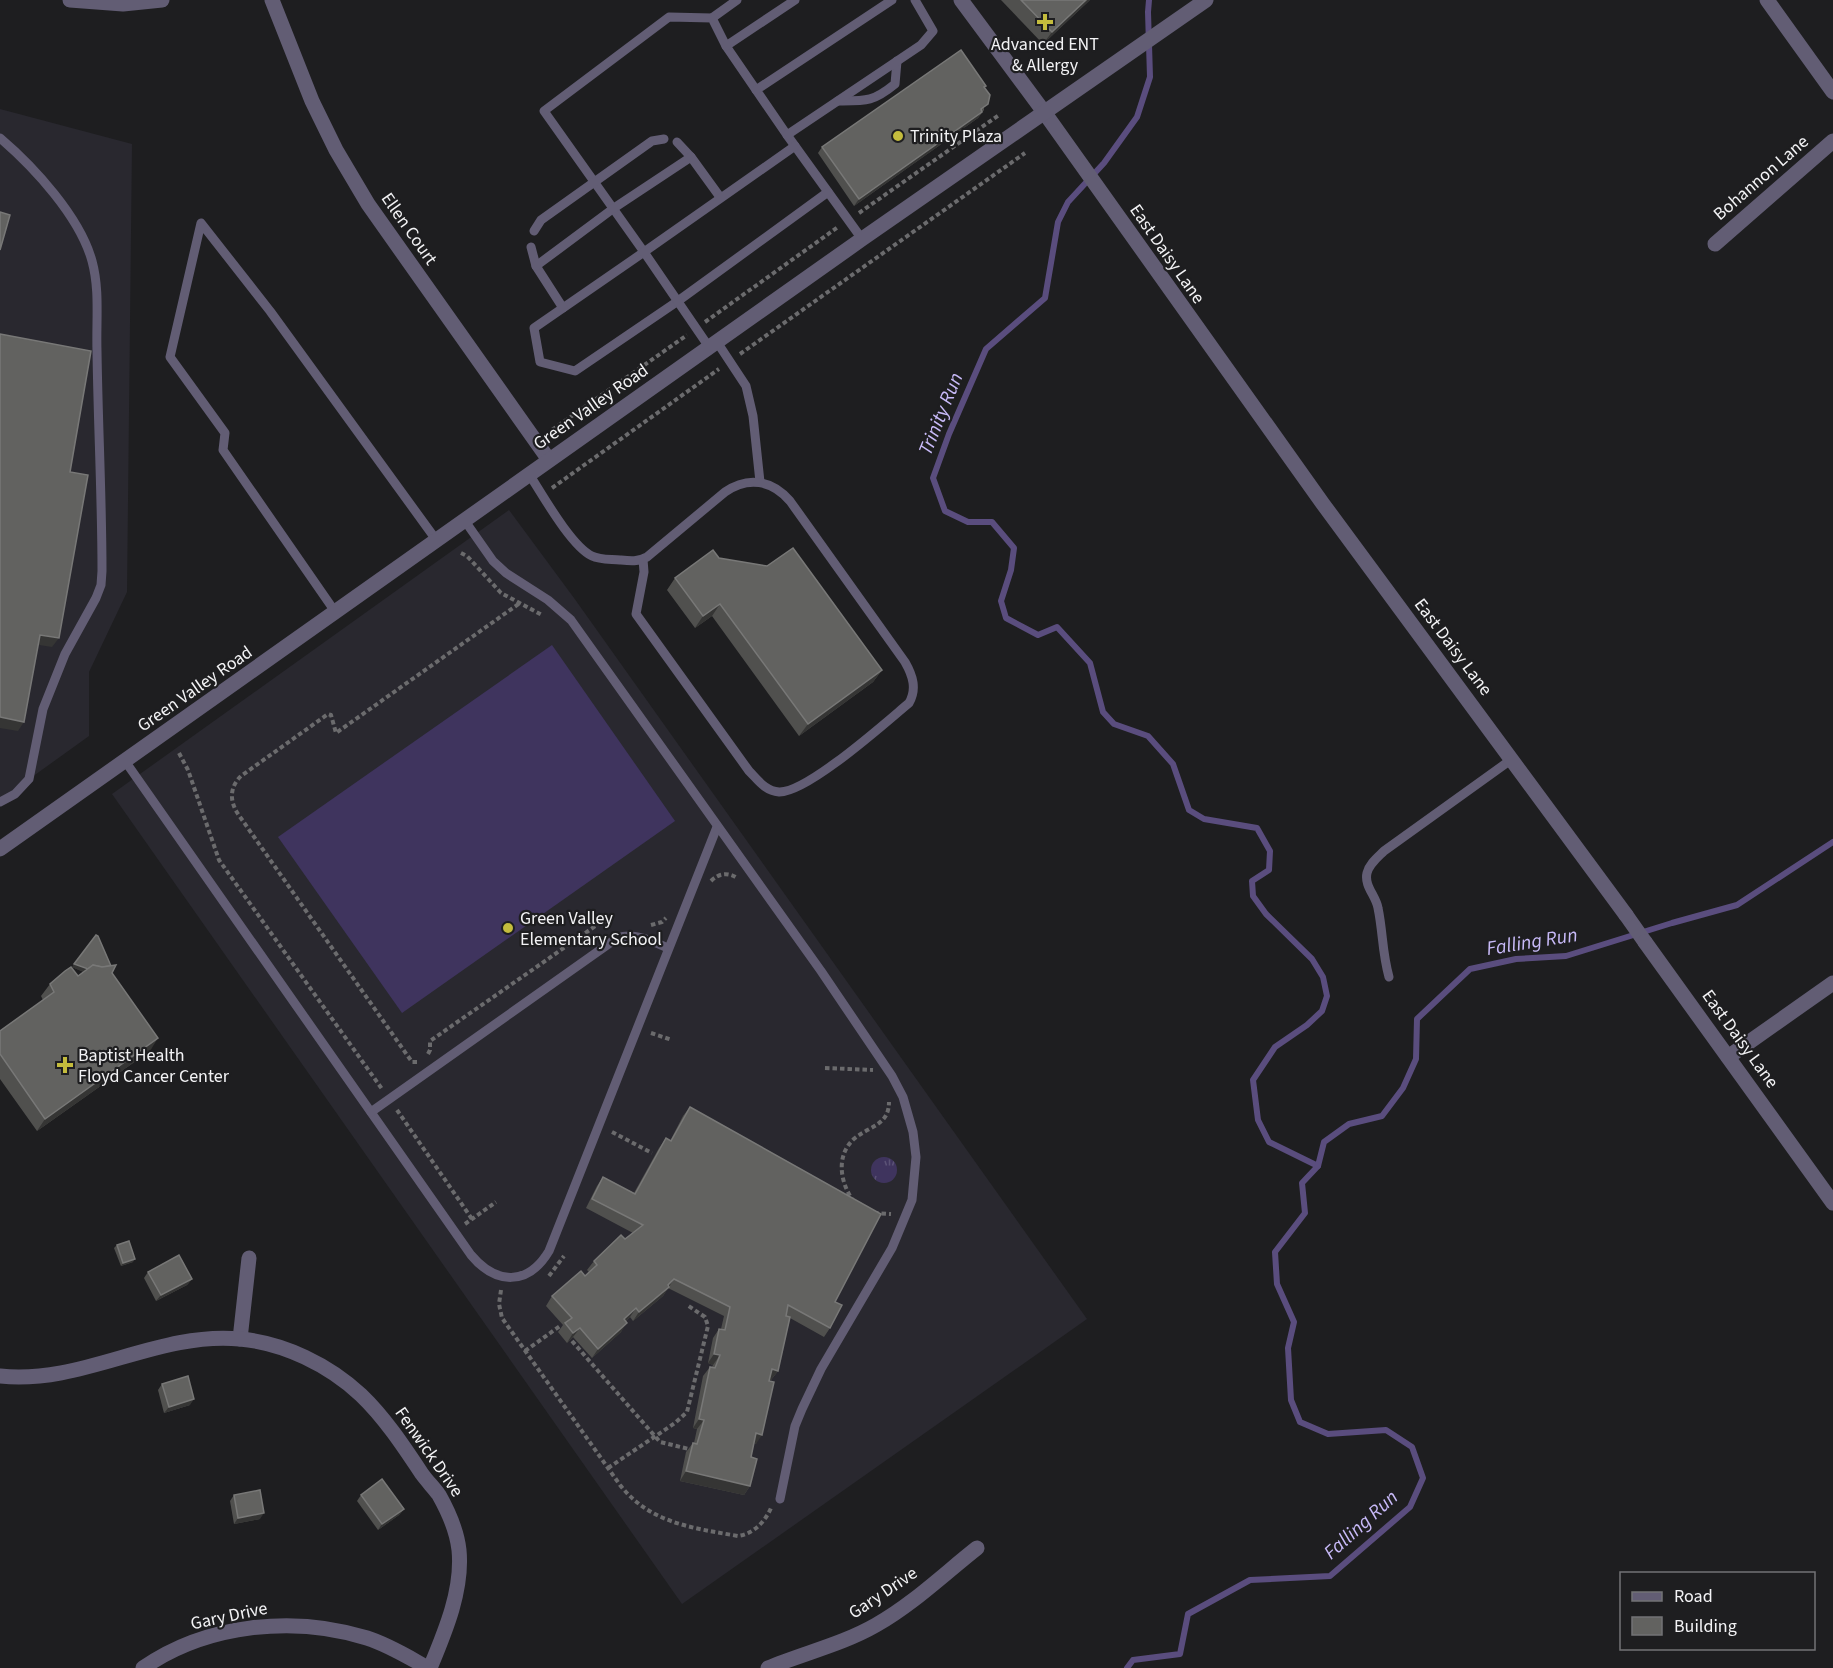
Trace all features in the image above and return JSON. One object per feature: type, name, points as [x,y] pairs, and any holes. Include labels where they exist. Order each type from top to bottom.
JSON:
[{"type":"street","points":[[70,0],[123,4],[162,0]]},
{"type":"street","name":"Ellen Court","points":[[272,0],[312,101],[336,150],[368,204],[549,460]]},
{"type":"street","name":"East Daisy Lane","points":[[960,0],[1044,112],[1323,504],[1626,915],[1833,1203]]},
{"type":"street","name":"Green Valley Road","points":[[0,849],[437,542],[529,474],[862,239],[1206,0]]},
{"type":"street","points":[[1767,0],[1833,92]]},
{"type":"street","name":"Bohannon Lane","points":[[1715,244],[1833,141]]},
{"type":"street","points":[[1728,1057],[1833,983]]},
{"type":"street","points":[[240,1338],[249,1258]]},
{"type":"street","name":"Fenwick Drive","points":[[0,1376],[26,1378],[51,1376],[187,1341],[240,1338],[272,1345],[312,1360],[346,1382],[375,1410],[438,1495],[454,1530],[460,1564],[458,1582],[446,1629],[429,1668]]},
{"type":"street","name":"Gary Drive","points":[[768,1668],[854,1636],[878,1624],[913,1600],[977,1548]]},
{"type":"street","name":"Gary Drive","points":[[143,1668],[175,1649],[223,1633],[272,1626],[320,1627],[345,1631],[393,1648],[429,1668]]},
{"type":"lane","points":[[737,0],[712,18],[669,17],[544,111],[696,328],[730,361],[746,386],[753,416],[760,482]]},
{"type":"lane","points":[[726,46],[795,0]]},
{"type":"lane","points":[[756,90],[892,0]]},
{"type":"lane","points":[[787,135],[921,45],[933,31],[915,0]]},
{"type":"lane","points":[[712,18],[726,46],[862,239]]},
{"type":"lane","points":[[838,101],[866,101],[880,96],[895,84],[897,61]]},
{"type":"lane","points":[[0,138],[22,158],[64,206],[80,231],[92,261],[98,294],[97,351],[102,571],[101,585],[96,598],[64,654],[43,709],[29,779],[15,794],[0,802]]},
{"type":"lane","points":[[534,231],[541,220],[652,141],[664,139]]},
{"type":"lane","points":[[677,142],[720,197]]},
{"type":"lane","points":[[795,146],[534,328],[540,362],[575,371],[678,301],[828,192]]},
{"type":"lane","points":[[536,266],[614,208],[691,157]]},
{"type":"lane","points":[[336,613],[223,450],[225,433],[170,357],[201,223],[270,311],[437,542]]},
{"type":"lane","points":[[531,247],[536,266],[563,308]]},
{"type":"lane","points":[[529,474],[571,537],[583,550],[593,557],[636,561],[643,559],[731,487],[746,482],[760,482],[778,488],[790,501],[900,654],[912,677],[913,692],[909,703],[814,778],[795,788],[780,792],[765,788],[749,771],[636,614],[644,572],[643,559]]},
{"type":"lane","points":[[465,521],[493,561],[506,573],[548,600],[571,620],[821,971],[892,1076],[909,1114],[916,1157],[912,1200],[892,1248],[821,1369],[802,1409],[795,1426],[780,1499]]},
{"type":"lane","points":[[1389,976],[1382,949],[1378,907],[1367,881],[1370,866],[1384,851],[1512,759]]},
{"type":"lane","points":[[125,761],[476,1261],[493,1275],[504,1277],[517,1276],[531,1271],[543,1261],[549,1251],[717,827]]},
{"type":"lane","points":[[371,1112],[617,938],[642,937],[668,948]]},
{"type":"path","points":[[552,430],[999,115]]},
{"type":"path","points":[[543,495],[1025,153]]},
{"type":"path","points":[[461,553],[467,556],[501,593],[550,621]]},
{"type":"path","points":[[520,603],[336,733],[331,715],[328,714],[241,776],[232,789],[234,806],[412,1062],[415,1063],[430,1051],[430,1041],[604,920],[607,924],[617,923]]},
{"type":"path","points":[[178,753],[188,770],[219,860],[472,1219]]},
{"type":"path","points":[[708,887],[715,878],[724,874],[731,874],[741,883]]},
{"type":"path","points":[[643,923],[651,925],[658,923],[664,920],[669,912]]},
{"type":"path","points":[[648,1041],[654,1024]]},
{"type":"path","points":[[651,1033],[672,1041]]},
{"type":"path","points":[[867,1062],[878,1078]]},
{"type":"path","points":[[825,1068],[873,1070]]},
{"type":"path","points":[[859,1206],[843,1183],[841,1169],[843,1158],[849,1144],[855,1138],[879,1124],[886,1116],[889,1106],[887,1094]]},
{"type":"path","points":[[609,1141],[616,1123]]},
{"type":"path","points":[[612,1132],[652,1153]]},
{"type":"path","points":[[455,1231],[496,1202]]},
{"type":"path","points":[[868,1211],[891,1214]]},
{"type":"path","points":[[543,1281],[561,1262],[567,1247]]},
{"type":"path","points":[[507,1291],[498,1289],[501,1315],[608,1468],[627,1494],[637,1503],[654,1515],[669,1520],[726,1534],[742,1535],[761,1524],[771,1508]]},
{"type":"path","points":[[608,1468],[682,1418],[689,1408],[708,1326],[707,1319],[687,1305]]},
{"type":"path","points":[[525,1350],[560,1326]]},
{"type":"path","points":[[572,1341],[660,1442],[689,1449]]},
{"type":"shaded area","points":[[0,109],[132,144],[127,592],[89,672],[89,736],[0,800]]},
{"type":"shaded area","name":"Green Valley Elementary School","points":[[509,510],[1087,1319],[682,1604],[112,794]]},
{"type":"green space","points":[[552,645],[675,821],[402,1013],[278,837]]},
{"type":"green space","points":[[884,1157],[894,1160],[897,1170],[894,1180],[884,1183],[874,1180],[871,1170],[874,1160]]},
{"type":"building","points":[[1021,0],[1086,0],[1052,32]]},
{"type":"building","name":"Trinity Plaza","points":[[961,50],[986,86],[984,87],[990,95],[988,104],[981,109],[982,112],[859,199],[822,147]]},
{"type":"building","points":[[0,212],[10,215],[0,250]]},
{"type":"building","points":[[0,334],[91,351],[70,472],[88,475],[59,638],[40,635],[24,722],[0,717]]},
{"type":"building","points":[[793,548],[882,670],[808,724],[720,604],[703,616],[675,578],[713,550],[719,558],[767,566]]},
{"type":"building","points":[[96,935],[111,966],[93,965],[88,969],[74,964]]},
{"type":"building","name":"Baptist Health Floyd Cancer Center","points":[[93,965],[102,967],[116,965],[112,973],[158,1038],[45,1119],[0,1054],[0,1031],[54,992],[50,984],[65,971],[71,967],[78,976]]},
{"type":"building","points":[[690,1107],[881,1214],[835,1302],[842,1305],[830,1328],[788,1305],[786,1316],[790,1317],[778,1371],[772,1369],[769,1381],[774,1382],[762,1435],[756,1433],[751,1457],[757,1459],[750,1486],[686,1471],[693,1443],[697,1444],[704,1420],[699,1419],[710,1367],[715,1368],[720,1355],[714,1354],[719,1329],[725,1330],[730,1307],[674,1279],[668,1285],[669,1287],[639,1312],[636,1308],[624,1319],[627,1323],[598,1349],[580,1328],[573,1333],[565,1323],[572,1318],[552,1296],[581,1271],[585,1276],[597,1265],[594,1261],[621,1235],[625,1239],[643,1225],[592,1199],[603,1177],[635,1194],[666,1138],[671,1141]]},
{"type":"building","points":[[129,1241],[135,1259],[123,1263],[117,1245]]},
{"type":"building","points":[[179,1255],[192,1279],[161,1295],[148,1272]]},
{"type":"building","points":[[188,1376],[194,1399],[169,1407],[162,1384]]},
{"type":"building","points":[[382,1479],[404,1509],[382,1524],[361,1495]]},
{"type":"building","points":[[260,1490],[264,1513],[238,1518],[234,1495]]},
{"type":"waterway","name":"Trinity Run","points":[[1149,0],[1150,77],[1137,117],[1104,163],[1068,202],[1058,222],[1045,298],[986,349],[949,434],[933,478],[945,511],[968,522],[992,522],[1014,548],[1011,570],[1001,601],[1006,618],[1038,635],[1057,627],[1090,663],[1103,712],[1114,724],[1148,736],[1173,764],[1189,810],[1204,819],[1257,828],[1270,851],[1269,870],[1252,881],[1253,896],[1266,914],[1312,959],[1323,977],[1327,996],[1322,1011],[1307,1025],[1275,1047],[1253,1080],[1258,1120],[1269,1142],[1318,1166]]},
{"type":"waterway","name":"Falling Run","points":[[1127,1668],[1133,1660],[1180,1654],[1188,1614],[1250,1580],[1330,1576],[1410,1507],[1423,1478],[1412,1447],[1386,1430],[1328,1434],[1300,1422],[1291,1400],[1288,1348],[1294,1322],[1277,1284],[1275,1252],[1305,1213],[1302,1183],[1318,1166],[1324,1142],[1349,1124],[1382,1116],[1403,1088],[1416,1059],[1417,1019],[1470,969],[1516,959],[1566,956],[1737,905],[1833,842]]},
{"type":"place","name":"Advanced ENT & Allergy","points":[[1045,22]]},
{"type":"place","name":"Trinity Plaza","points":[[898,136]]},
{"type":"place","name":"Green Valley Elementary School","points":[[508,928]]},
{"type":"place","name":"Baptist Health Floyd Cancer Center","points":[[65,1065]]}]
